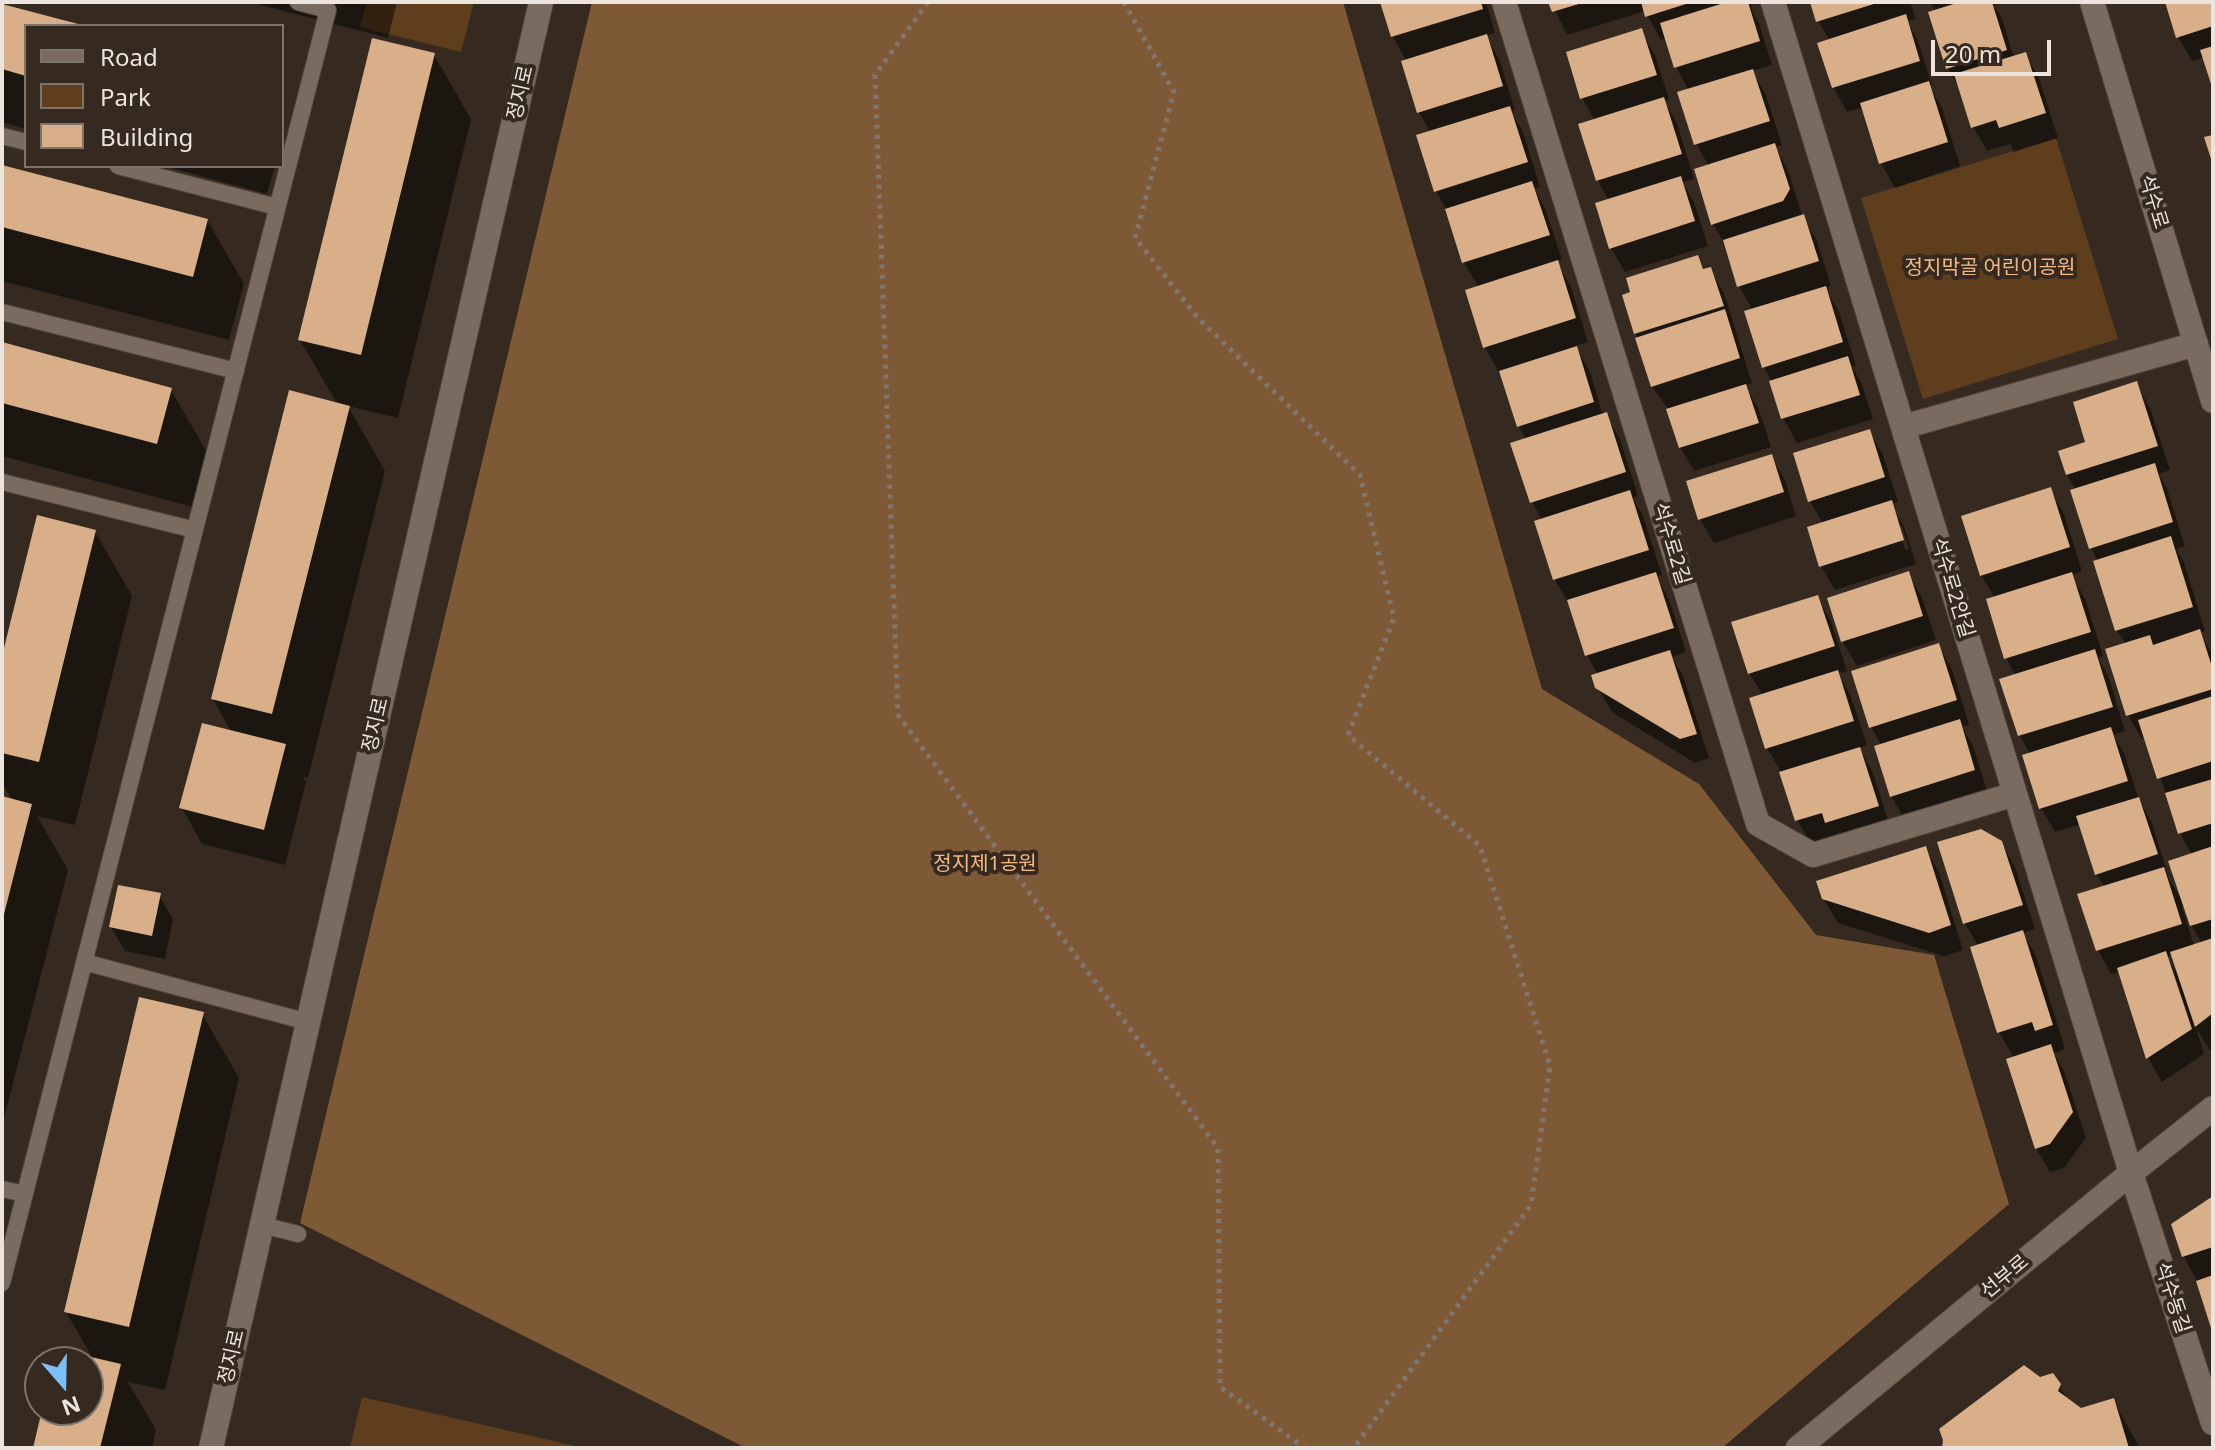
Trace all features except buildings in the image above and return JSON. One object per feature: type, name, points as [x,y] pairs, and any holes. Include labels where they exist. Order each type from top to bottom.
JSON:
[{"type":"street","name":"정지로","points":[[211,1448],[541,2]]},
{"type":"street","name":"석수로2길","points":[[1504,2],[1758,824],[1813,855],[2015,794]]},
{"type":"street","name":"석수로2안길","points":[[1773,2],[2131,1173]]},
{"type":"street","name":"석수로","points":[[2092,2],[2213,401]]},
{"type":"street","points":[[1903,427],[2196,344]]},
{"type":"street","name":"선부로","points":[[1798,1448],[2213,1108]]},
{"type":"street","name":"석수동길","points":[[2131,1173],[2213,1423]]},
{"type":"lane","points":[[2,1283],[328,10],[298,2]]},
{"type":"lane","points":[[2,136],[24,142]]},
{"type":"lane","points":[[126,168],[277,207]]},
{"type":"lane","points":[[2,312],[236,371]]},
{"type":"lane","points":[[2,482],[195,530]]},
{"type":"lane","points":[[84,962],[308,1022]]},
{"type":"lane","points":[[2,1189],[25,1194]]},
{"type":"lane","points":[[262,1225],[298,1234]]},
{"type":"path","points":[[928,2],[875,75],[898,715],[1218,1148],[1220,1387],[1305,1448]]},
{"type":"path","points":[[1124,2],[1174,92],[1135,238],[1198,318],[1360,475],[1394,618],[1348,735],[1480,846],[1550,1066],[1531,1205],[1354,1448]]},
{"type":"green space","points":[[367,2],[474,2],[461,52],[360,27]]},
{"type":"green space","name":"정지제1공원","points":[[592,2],[1343,2],[1542,689],[1699,784],[1816,935],[1934,955],[2009,1204],[1722,1448],[746,1448],[300,1223]]},
{"type":"green space","name":"정지막골 어린이공원","points":[[2056,138],[2118,339],[1923,399],[1861,198]]},
{"type":"green space","points":[[362,1397],[584,1448],[350,1448]]}]
